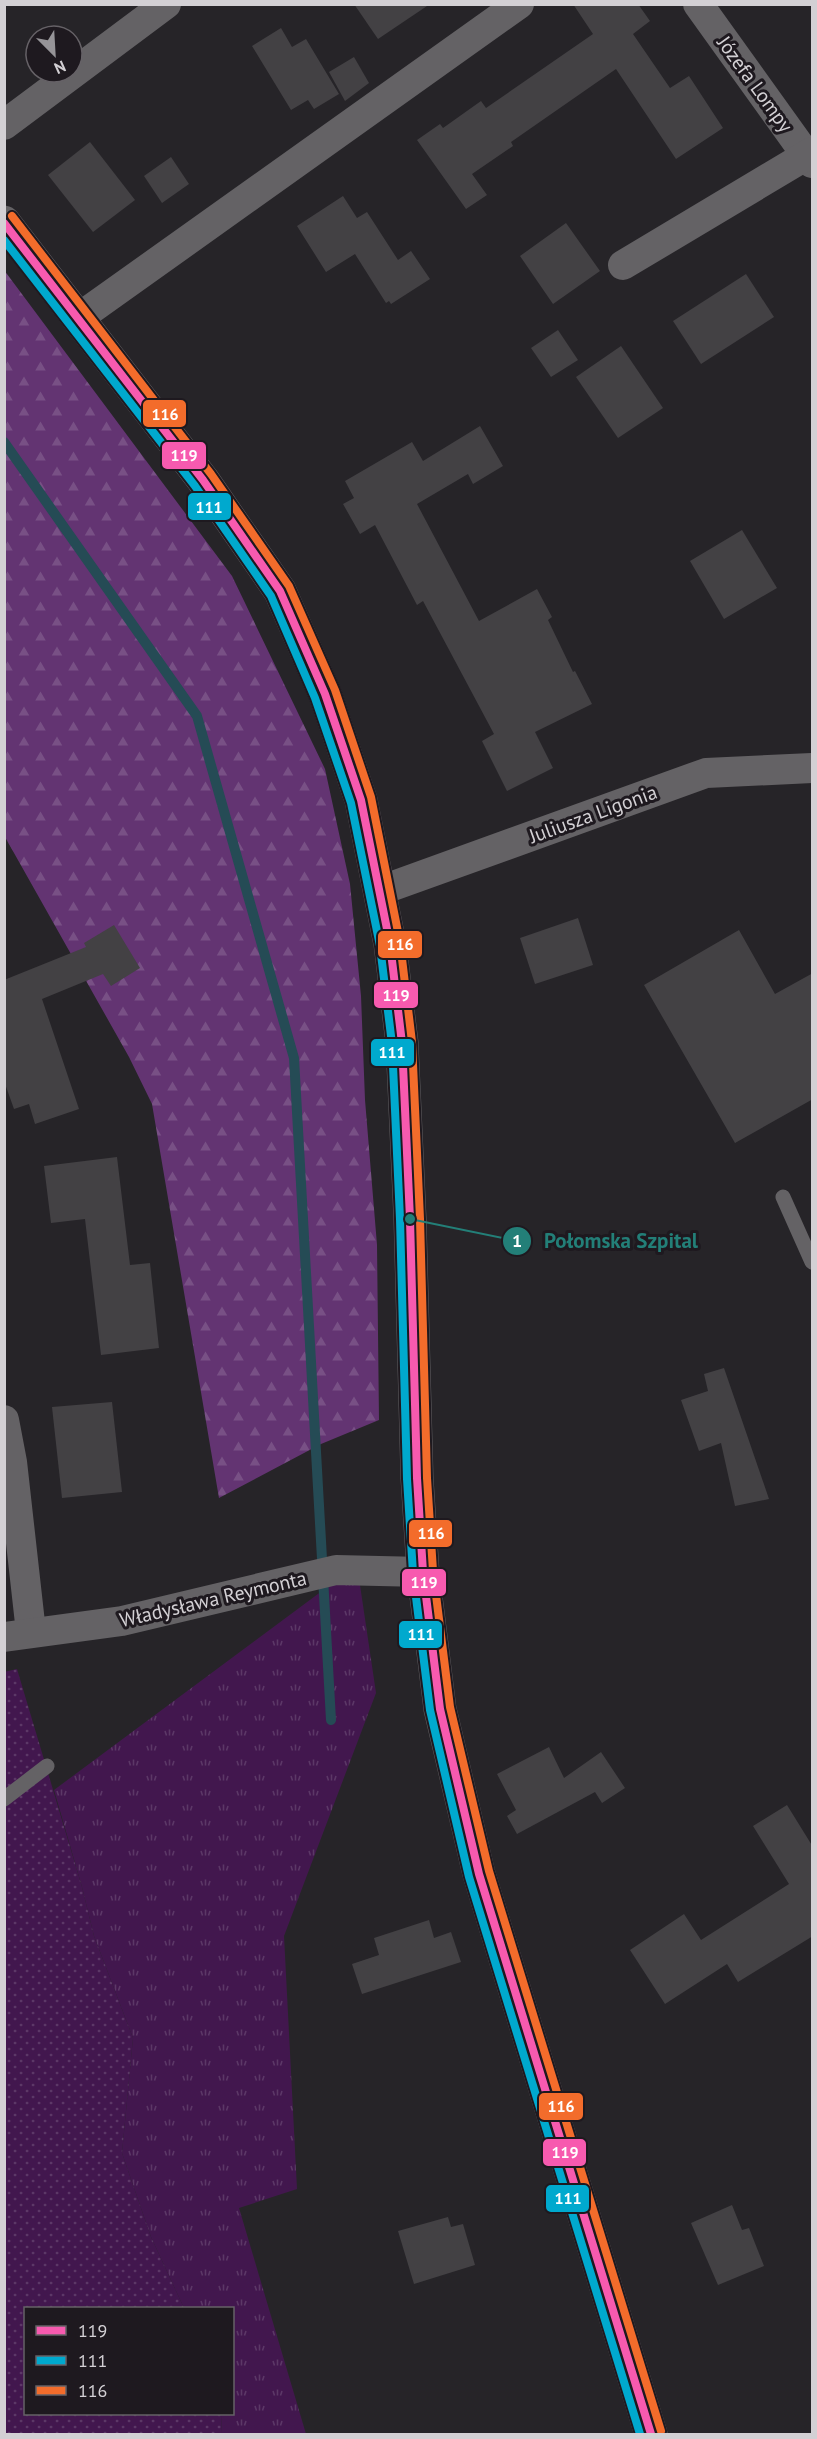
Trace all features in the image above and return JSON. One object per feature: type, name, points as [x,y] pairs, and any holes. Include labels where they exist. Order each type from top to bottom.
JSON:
[{"type":"street","points":[[4,125],[166,4]]},
{"type":"street","points":[[77,319],[519,4]]},
{"type":"street","name":"Józefa Lompy","points":[[698,4],[811,157]]},
{"type":"street","points":[[623,264],[811,157]]},
{"type":"street","points":[[4,222],[203,480],[280,591],[325,694],[361,800],[390,944],[402,1042],[410,1219],[417,1478],[423,1572],[440,1709],[479,1874],[651,2434]]},
{"type":"street","name":"Juliusza Ligonia","points":[[379,891],[706,773],[813,768]]},
{"type":"street","points":[[4,1420],[18,1634]]},
{"type":"street","name":"Władysława Reymonta","points":[[18,1634],[122,1621],[336,1570],[423,1572]]},
{"type":"lane","points":[[783,1197],[813,1262]]},
{"type":"lane","points":[[4,1799],[46,1767]]},
{"type":"green space","points":[[4,270],[232,576],[325,769],[350,884],[361,996],[365,1100],[377,1245],[379,1420],[321,1444],[219,1498],[152,1104],[129,1057],[5,837]]},
{"type":"green space","points":[[357,1565],[376,1693],[284,1936],[297,2189],[239,2208],[306,2434],[221,2434],[222,2415],[234,2415],[234,2307],[184,2307],[151,2237],[122,2153],[133,2038],[94,1936],[54,1790]]},
{"type":"green space","points":[[17,1669],[82,1887],[94,1936],[133,2038],[122,2153],[151,2237],[184,2307],[24,2307],[24,2415],[222,2415],[221,2434],[5,2434],[4,1672]]},
{"type":"building","points":[[354,4],[430,4],[378,39]]},
{"type":"building","points":[[573,4],[638,4],[650,21],[633,34],[670,88],[689,76],[723,128],[676,159],[616,69],[511,142],[513,146],[472,174],[487,195],[466,209],[417,140],[440,124],[443,128],[481,101],[486,108],[593,34]]},
{"type":"building","points":[[281,28],[292,47],[306,39],[339,94],[314,109],[308,100],[291,110],[252,46]]},
{"type":"building","points":[[354,57],[369,83],[345,101],[329,72]]},
{"type":"building","points":[[90,142],[135,200],[93,232],[48,175]]},
{"type":"building","points":[[171,157],[189,184],[162,203],[144,176]]},
{"type":"building","points":[[343,196],[357,218],[367,212],[398,260],[411,251],[430,279],[391,304],[389,301],[386,303],[355,254],[326,272],[297,226]]},
{"type":"building","points":[[566,223],[600,271],[553,304],[520,256]]},
{"type":"building","points":[[746,274],[774,317],[701,364],[673,321]]},
{"type":"building","points":[[558,330],[578,360],[551,377],[531,348]]},
{"type":"building","points":[[621,346],[663,408],[618,438],[576,377]]},
{"type":"building","points":[[480,426],[503,466],[473,484],[468,474],[417,504],[479,621],[537,589],[552,617],[548,620],[573,672],[575,671],[592,704],[535,732],[553,768],[507,791],[482,741],[494,734],[423,601],[417,605],[375,525],[360,534],[343,504],[354,498],[345,481],[412,442],[423,461]]},
{"type":"building","points":[[742,530],[777,588],[724,619],[690,561]]},
{"type":"building","points":[[578,918],[593,965],[535,984],[520,938]]},
{"type":"building","points":[[114,925],[140,968],[111,986],[103,974],[42,999],[79,1109],[35,1124],[29,1104],[14,1109],[4,1081],[4,980],[86,947],[84,943]]},
{"type":"building","points":[[739,930],[775,994],[813,973],[813,1099],[735,1143],[644,985]]},
{"type":"building","points":[[117,1157],[130,1265],[150,1263],[159,1348],[101,1355],[85,1219],[51,1223],[44,1166]]},
{"type":"building","points":[[724,1368],[769,1499],[735,1506],[721,1443],[699,1451],[681,1400],[708,1391],[704,1374]]},
{"type":"building","points":[[112,1402],[122,1492],[62,1498],[52,1407]]},
{"type":"building","points":[[549,1747],[564,1778],[601,1752],[625,1788],[602,1803],[595,1792],[517,1834],[507,1816],[516,1810],[497,1774]]},
{"type":"building","points":[[787,1805],[813,1847],[813,1936],[738,1982],[727,1964],[665,2004],[630,1950],[684,1914],[701,1940],[789,1884],[753,1826]]},
{"type":"building","points":[[429,1920],[434,1938],[451,1932],[461,1962],[362,1994],[352,1964],[379,1955],[374,1938]]},
{"type":"building","points":[[732,2205],[742,2230],[749,2228],[764,2266],[718,2285],[691,2223]]},
{"type":"building","points":[[448,2217],[451,2227],[463,2224],[475,2265],[414,2284],[398,2231]]},
{"type":"waterway","points":[[4,442],[197,716],[294,1058],[331,1720]]},
{"type":"transit line","name":"116","points":[[12,216],[211,474],[289,586],[335,690],[371,797],[400,942],[412,1042],[420,1219],[427,1478],[433,1571],[450,1707],[489,1871],[661,2431]]},
{"type":"transit line","name":"119","points":[[4,223],[203,480],[280,591],[325,694],[361,800],[390,944],[402,1043],[410,1219],[417,1478],[423,1572],[440,1709],[479,1874],[651,2434]]},
{"type":"transit line","name":"111","points":[[4,240],[195,486],[271,596],[315,698],[351,803],[380,946],[392,1044],[400,1219],[407,1479],[413,1573],[430,1710],[469,1877],[640,2434]]},
{"type":"place","name":"Połomska Szpital","points":[[410,1219]]}]
